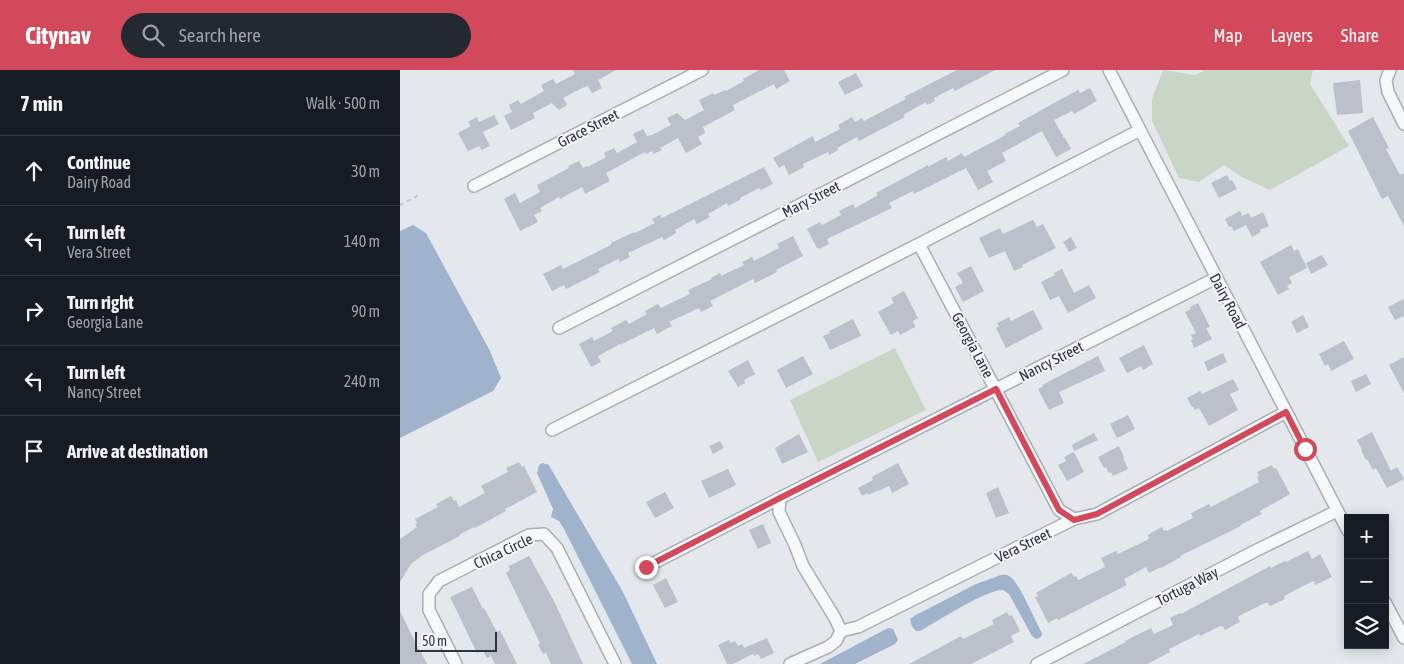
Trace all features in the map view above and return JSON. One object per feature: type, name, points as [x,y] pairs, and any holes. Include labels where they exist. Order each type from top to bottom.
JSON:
[{"type":"street","name":"Grace Street","points":[[474,186],[702,70]]},
{"type":"street","name":"Mary Street","points":[[559,328],[1063,70]]},
{"type":"street","name":"Dairy Road","points":[[1109,70],[1344,524]]},
{"type":"street","points":[[1390,70],[1386,80],[1388,92],[1404,124]]},
{"type":"street","points":[[552,430],[1140,130]]},
{"type":"street","name":"Georgia Lane","points":[[919,244],[1059,510],[1074,520]]},
{"type":"street","name":"Nancy Street","points":[[646,567],[1216,278]]},
{"type":"street","name":"Vera Street","points":[[841,630],[858,627],[1074,520],[1097,514],[1286,412]]},
{"type":"street","points":[[780,498],[779,512],[803,566],[841,630],[836,641],[828,647],[790,664]]},
{"type":"street","name":"Tortuga Way","points":[[1037,664],[1257,550],[1337,511]]},
{"type":"street","name":"Chica Circle","points":[[456,664],[429,610],[429,594],[439,581],[529,535],[544,534],[556,548],[615,664]]},
{"type":"street","points":[[1386,604],[1404,638]]},
{"type":"path","points":[[400,205],[419,195]]},
{"type":"green space","points":[[1163,70],[1196,75],[1205,70],[1313,70],[1310,84],[1349,146],[1270,190],[1242,177],[1224,165],[1199,182],[1179,178],[1152,121],[1152,99]]},
{"type":"green space","points":[[895,348],[926,410],[818,462],[790,400]]},
{"type":"water","points":[[413,225],[426,233],[490,351],[501,378],[493,391],[400,438],[400,231]]},
{"type":"water","points":[[542,463],[549,465],[623,592],[657,664],[632,664],[564,529],[559,521],[551,517],[553,509],[537,473],[539,465]]},
{"type":"water","points":[[1001,575],[1009,576],[1017,585],[1042,633],[1040,638],[1036,639],[1032,636],[1009,594],[1003,590],[995,591],[974,600],[920,631],[916,631],[912,626],[910,619],[914,616],[976,584]]},
{"type":"water","points":[[888,628],[893,629],[898,640],[895,644],[855,664],[820,664]]},
{"type":"building","points":[[573,70],[616,70],[598,80],[602,88],[592,93],[588,86],[582,88],[563,98],[567,105],[559,110],[552,103],[533,113],[535,118],[511,130],[504,116],[512,112],[509,105],[518,100],[521,104],[544,91],[541,85],[553,79],[556,84],[575,74]]},
{"type":"building","points":[[759,70],[784,70],[790,81],[776,89],[774,84],[733,105],[735,110],[703,127],[705,133],[698,137],[702,144],[686,153],[678,138],[653,154],[652,151],[646,154],[645,152],[606,173],[610,181],[585,194],[582,187],[540,208],[542,211],[534,215],[538,222],[520,231],[504,199],[515,193],[520,203],[540,192],[537,185],[569,168],[568,166],[579,161],[583,168],[588,167],[606,157],[604,153],[614,148],[617,153],[637,142],[633,134],[643,129],[647,136],[652,135],[671,125],[667,118],[677,113],[685,120],[704,110],[699,100],[713,93],[714,95],[726,91]]},
{"type":"building","points":[[957,70],[995,70],[955,91],[953,88],[934,98],[935,101],[927,105],[926,102],[903,115],[905,117],[859,141],[857,137],[837,148],[838,150],[829,155],[828,152],[803,164],[804,167],[789,175],[784,165],[779,168],[773,158],[813,136],[815,142],[840,129],[838,125],[852,117],[855,122],[862,118],[864,121],[906,99],[904,97]]},
{"type":"building","points":[[856,73],[863,86],[845,95],[838,82]]},
{"type":"building","points":[[1360,80],[1363,113],[1337,115],[1333,83]]},
{"type":"building","points":[[1090,88],[1097,101],[1074,114],[1072,111],[1054,120],[1071,149],[1056,157],[1042,131],[1002,153],[1006,161],[987,171],[993,182],[978,190],[966,168],[914,194],[913,191],[889,203],[892,208],[827,239],[829,244],[819,249],[817,248],[807,229],[820,222],[822,225],[841,215],[839,211],[853,204],[855,208],[878,195],[876,193],[928,165],[928,167],[946,157],[948,161],[962,153],[964,157],[1006,135],[1020,126],[1018,123],[1065,97],[1078,90],[1080,93]]},
{"type":"building","points":[[494,115],[499,124],[483,132],[490,146],[482,150],[479,146],[468,151],[458,133],[471,126],[468,122],[477,117],[479,122]]},
{"type":"building","points":[[1373,117],[1389,148],[1386,149],[1400,175],[1404,173],[1404,226],[1388,196],[1382,199],[1348,131]]},
{"type":"building","points":[[764,167],[773,184],[761,190],[759,188],[728,206],[727,203],[708,214],[710,217],[697,224],[694,219],[675,230],[676,233],[664,240],[662,237],[628,253],[630,257],[620,262],[618,259],[598,269],[600,272],[566,289],[564,285],[552,291],[543,274],[561,265],[563,269],[611,245],[611,243],[655,223],[652,219],[660,215],[662,218]]},
{"type":"building","points":[[1227,175],[1237,189],[1219,198],[1211,183]]},
{"type":"building","points":[[1240,211],[1242,216],[1249,213],[1251,218],[1263,212],[1269,226],[1260,230],[1261,232],[1252,237],[1246,225],[1234,231],[1231,226],[1229,227],[1225,219]]},
{"type":"building","points":[[1033,220],[1037,227],[1043,224],[1056,248],[1014,271],[1005,251],[989,258],[979,238],[1000,228],[1003,234]]},
{"type":"building","points":[[793,236],[803,256],[755,283],[753,279],[710,301],[713,306],[701,312],[699,308],[669,322],[672,326],[657,334],[654,328],[620,344],[598,356],[601,362],[591,367],[579,344],[592,337],[594,341],[613,331],[611,328],[626,320],[629,324],[647,314],[645,311],[658,304],[661,308],[690,294],[688,290],[712,279],[720,273],[721,276],[744,265],[742,262],[752,257],[754,261],[779,248],[777,244]]},
{"type":"building","points":[[1071,237],[1077,248],[1069,252],[1063,242]]},
{"type":"building","points":[[1291,245],[1294,251],[1298,249],[1307,268],[1289,277],[1292,283],[1287,286],[1289,289],[1278,295],[1260,262]]},
{"type":"building","points":[[1322,255],[1328,265],[1311,274],[1306,263]]},
{"type":"building","points":[[971,266],[984,291],[963,302],[955,287],[963,283],[957,273]]},
{"type":"building","points":[[1062,269],[1074,293],[1089,285],[1096,298],[1068,313],[1059,296],[1050,300],[1041,282]]},
{"type":"building","points":[[904,291],[918,318],[913,321],[915,327],[900,335],[898,331],[891,335],[878,312],[894,303],[891,298]]},
{"type":"building","points":[[1404,299],[1404,316],[1395,320],[1388,307]]},
{"type":"building","points":[[1198,303],[1210,327],[1206,328],[1212,339],[1194,348],[1191,335],[1196,333],[1185,312]]},
{"type":"building","points":[[1033,310],[1043,329],[1006,348],[996,328],[999,326],[997,323],[1009,317],[1011,321]]},
{"type":"building","points":[[1303,315],[1309,327],[1297,333],[1291,322]]},
{"type":"building","points":[[853,319],[861,336],[830,350],[823,336]]},
{"type":"building","points":[[1344,341],[1354,359],[1331,371],[1328,364],[1325,366],[1319,354]]},
{"type":"building","points":[[1144,345],[1153,364],[1143,370],[1141,366],[1127,373],[1119,358]]},
{"type":"building","points":[[1223,353],[1227,362],[1208,371],[1204,362]]},
{"type":"building","points":[[803,356],[813,374],[786,388],[777,370]]},
{"type":"building","points":[[1098,356],[1105,371],[1059,392],[1064,403],[1049,410],[1038,389],[1042,385]]},
{"type":"building","points":[[1404,357],[1404,393],[1389,365]]},
{"type":"building","points":[[748,360],[755,374],[744,380],[745,383],[738,387],[728,371]]},
{"type":"building","points":[[1366,374],[1371,384],[1356,392],[1351,381]]},
{"type":"building","points":[[1233,379],[1239,390],[1230,394],[1238,410],[1209,426],[1199,408],[1195,410],[1187,398],[1200,391],[1202,394]]},
{"type":"building","points":[[1128,415],[1135,429],[1117,438],[1110,424]]},
{"type":"building","points":[[1372,432],[1391,471],[1397,467],[1404,479],[1387,488],[1376,468],[1373,470],[1366,460],[1357,440]]},
{"type":"building","points":[[1094,433],[1098,440],[1074,451],[1072,445]]},
{"type":"building","points":[[799,434],[808,452],[782,464],[775,448]]},
{"type":"building","points":[[720,441],[724,448],[713,454],[709,446]]},
{"type":"building","points":[[1119,446],[1128,469],[1113,476],[1106,467],[1104,468],[1098,457]]},
{"type":"building","points":[[1074,452],[1084,472],[1067,481],[1058,465],[1066,461],[1064,457]]},
{"type":"building","points":[[519,462],[522,467],[524,466],[537,492],[505,509],[506,511],[423,555],[411,564],[400,582],[400,539],[417,527],[415,519],[438,507],[436,504],[451,496],[454,501],[456,500],[459,507],[485,493],[481,486],[508,472],[506,468]]},
{"type":"building","points":[[898,463],[909,484],[892,493],[889,486],[862,496],[858,488],[873,480],[872,477]]},
{"type":"building","points":[[1272,465],[1274,469],[1276,468],[1290,494],[1260,511],[1262,514],[1180,556],[1161,568],[1149,573],[1146,567],[1124,579],[1127,585],[1058,620],[1057,618],[1048,623],[1035,597],[1038,596],[1036,593],[1071,573],[1078,580],[1105,567],[1101,558],[1116,551],[1118,554],[1147,540],[1149,538],[1148,535],[1162,527],[1164,531],[1167,531],[1193,518],[1191,513],[1209,504],[1211,507],[1259,482],[1257,472]]},
{"type":"building","points":[[728,469],[736,485],[709,498],[701,481]]},
{"type":"building","points":[[998,487],[1009,513],[996,518],[986,493]]},
{"type":"building","points":[[665,492],[674,508],[655,518],[646,502]]},
{"type":"building","points":[[763,524],[771,543],[758,549],[749,530]]},
{"type":"building","points":[[1308,551],[1312,559],[1320,554],[1332,577],[1315,585],[1314,581],[1311,582],[1284,596],[1285,599],[1270,606],[1268,603],[1265,603],[1239,616],[1240,622],[1225,630],[1223,626],[1220,626],[1200,636],[1199,634],[1169,649],[1170,652],[1147,664],[1083,664],[1151,628],[1154,634],[1173,625],[1170,618],[1181,614],[1270,566],[1271,568]]},
{"type":"building","points":[[529,556],[554,601],[583,664],[551,664],[546,653],[543,654],[538,645],[540,643],[506,573],[510,570],[509,566]]},
{"type":"building","points":[[666,578],[678,602],[665,608],[653,585]]},
{"type":"building","points":[[472,587],[497,632],[500,630],[517,664],[495,664],[491,656],[487,658],[483,650],[477,653],[450,597]]},
{"type":"building","points":[[400,611],[419,650],[427,664],[400,664]]},
{"type":"building","points":[[1007,612],[1009,616],[1012,615],[1020,631],[1011,636],[1014,642],[971,664],[909,664],[961,636],[963,639],[994,624],[992,620]]},
{"type":"building","points":[[767,638],[774,653],[761,659],[758,654],[754,656],[753,654],[733,664],[727,664],[718,645],[729,640],[731,643],[735,641],[738,646],[742,644],[744,648]]},
{"type":"route","points":[[646,567],[996,389],[1059,510],[1074,520],[1097,514],[1286,412],[1305,449]]}]
